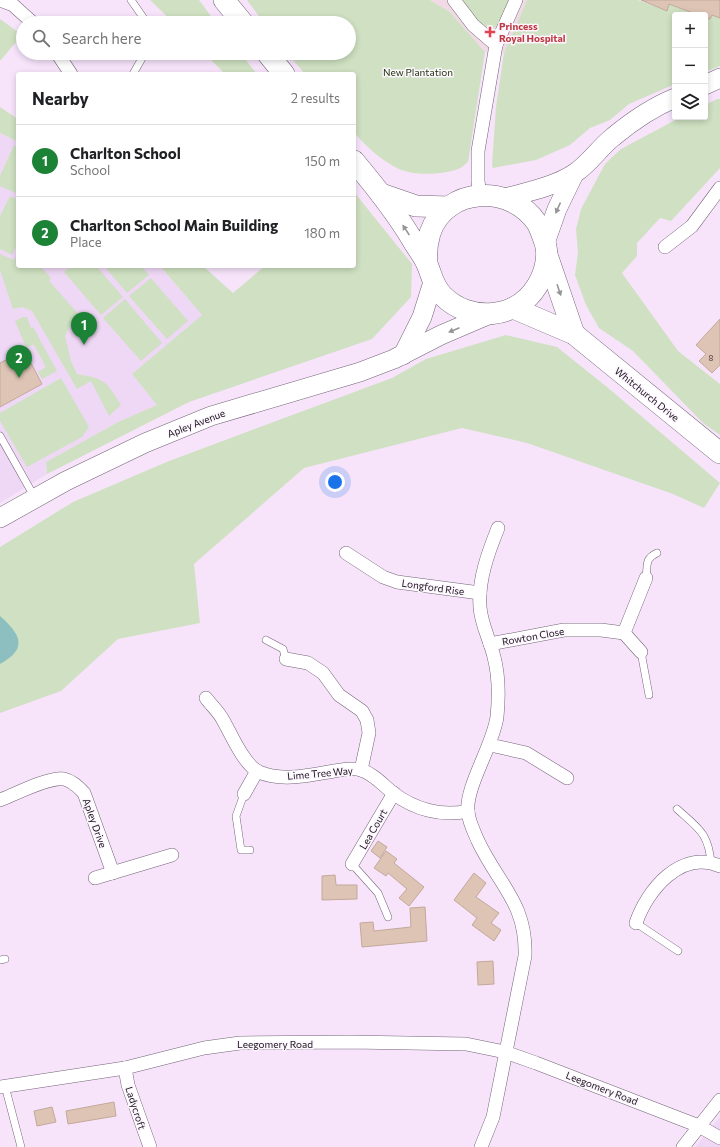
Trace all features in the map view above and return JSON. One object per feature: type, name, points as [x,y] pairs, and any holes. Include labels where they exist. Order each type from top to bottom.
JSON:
[{"type":"main road","points":[[224,0],[237,16]]},
{"type":"main road","points":[[273,60],[282,72]]},
{"type":"main road","points":[[356,163],[381,194],[409,234],[443,296],[456,306],[472,313],[490,314],[513,308],[524,301],[534,291],[541,279],[545,267],[546,248]]},
{"type":"main road","points":[[381,194],[416,206],[449,207]]},
{"type":"main road","points":[[430,273],[426,248],[430,232],[438,218],[449,207],[463,199],[480,195],[492,195],[505,198],[524,208],[537,223],[574,334]]},
{"type":"main road","name":"Whitchurch Drive","points":[[513,308],[574,334],[720,453]]},
{"type":"street","points":[[0,0],[13,6],[25,16]]},
{"type":"street","points":[[454,0],[467,14],[473,25],[496,45]]},
{"type":"street","points":[[480,195],[478,181],[478,151],[496,45],[516,0]]},
{"type":"street","points":[[62,60],[70,72]]},
{"type":"street","points":[[707,84],[720,78]]},
{"type":"street","points":[[505,198],[538,189],[574,174],[591,161],[612,138],[660,104],[672,99]]},
{"type":"street","points":[[546,248],[556,209],[574,174]]},
{"type":"street","points":[[665,247],[692,226],[720,188]]},
{"type":"street","points":[[403,355],[422,318],[430,273]]},
{"type":"street","name":"Apley Avenue","points":[[0,518],[66,481],[138,446],[211,416],[360,372],[403,355],[490,314]]},
{"type":"street","points":[[481,1147],[493,1117],[525,956],[525,932],[511,896],[483,852],[473,830],[468,812],[470,794],[490,745],[497,719],[499,695],[494,658],[480,608],[480,593],[487,556],[498,528]]},
{"type":"street","name":"Longford Rise","points":[[346,553],[383,577],[397,582],[480,593]]},
{"type":"street","points":[[641,652],[624,633],[646,578]]},
{"type":"street","name":"Rowton Close","points":[[490,644],[564,630],[601,630],[624,633]]},
{"type":"street","points":[[286,659],[308,663],[323,673],[339,695],[362,710],[367,720],[369,733],[361,770]]},
{"type":"street","points":[[206,698],[222,718],[238,749],[257,771],[244,794]]},
{"type":"street","points":[[490,745],[526,753],[567,778]]},
{"type":"street","name":"Lime Tree Way","points":[[257,771],[273,776],[290,777],[348,769],[361,770],[382,782],[394,793],[425,811],[444,813],[468,812]]},
{"type":"street","name":"Apley Drive","points":[[0,800],[54,779],[65,779],[76,784],[84,793],[113,873]]},
{"type":"street","name":"Lea Court","points":[[352,864],[394,793]]},
{"type":"street","points":[[95,878],[172,855]]},
{"type":"street","points":[[636,923],[640,911],[655,887],[671,872],[698,863],[716,865]]},
{"type":"street","name":"Leegomery Road","points":[[3,1087],[125,1068],[204,1048],[260,1042],[314,1044],[351,1042],[466,1044],[505,1052],[699,1126],[720,1138]]},
{"type":"street","name":"Ladycroft","points":[[125,1068],[128,1085],[150,1147]]},
{"type":"street","points":[[683,1147],[720,1100]]},
{"type":"lane","points":[[131,0],[142,16]]},
{"type":"lane","points":[[134,72],[141,60]]},
{"type":"lane","points":[[0,436],[35,498]]},
{"type":"lane","points":[[646,578],[646,560],[650,556],[657,553]]},
{"type":"lane","points":[[266,640],[283,649],[286,659]]},
{"type":"lane","points":[[641,652],[649,695]]},
{"type":"lane","points":[[244,794],[236,816],[241,850],[250,850]]},
{"type":"lane","points":[[676,809],[702,832],[708,842],[716,865]]},
{"type":"lane","points":[[352,864],[378,893],[388,917]]},
{"type":"lane","points":[[636,923],[678,951]]},
{"type":"lane","points":[[3,1087],[20,1147]]},
{"type":"shaded area","name":"Princess Royal Hospital","points":[[430,0],[527,0],[504,53],[485,52],[450,12]]},
{"type":"shaded area","points":[[0,133],[16,141],[16,268],[162,268],[202,315],[132,374],[158,405],[118,422],[46,462],[47,474],[0,503]]},
{"type":"shaded area","points":[[0,616],[13,629],[18,641],[18,647],[9,658],[0,664]]},
{"type":"shaded area","points":[[720,1117],[720,1147],[695,1147]]},
{"type":"green space","points":[[150,0],[199,0],[211,16],[167,16]]},
{"type":"green space","name":"New Plantation","points":[[247,0],[430,0],[450,12],[485,52],[468,162],[461,168],[452,171],[427,174],[403,171],[397,168],[368,148],[356,134],[356,72],[303,72],[293,60],[356,60],[356,16],[259,16]]},
{"type":"green space","points":[[461,0],[511,0],[499,25],[491,29],[481,25]]},
{"type":"green space","points":[[527,0],[638,0],[667,11],[669,4],[690,12],[672,12],[672,85],[629,104],[610,120],[590,128],[570,145],[536,160],[493,168],[496,107],[504,53]]},
{"type":"green space","points":[[712,15],[720,18],[720,66],[708,71],[708,19],[710,19]]},
{"type":"green space","points":[[0,19],[16,31],[16,42],[0,61]]},
{"type":"green space","points":[[211,60],[246,60],[255,72],[223,72]]},
{"type":"green space","points":[[720,99],[720,168],[671,221],[660,218],[637,243],[637,256],[622,273],[678,351],[720,384],[720,435],[703,423],[633,351],[599,328],[586,305],[575,275],[578,252],[576,229],[581,209],[605,164],[621,149],[675,120],[708,120],[708,104]]},
{"type":"green space","points":[[0,107],[16,118],[16,141],[0,133]]},
{"type":"green space","points":[[14,145],[16,146],[16,193],[0,186],[0,176]]},
{"type":"green space","points":[[356,194],[412,264],[411,297],[372,339],[189,402],[47,474],[46,462],[118,422],[157,405],[132,374],[202,315],[162,268],[205,268],[233,293],[263,268],[356,268]]},
{"type":"green space","points":[[10,196],[16,199],[16,247],[12,255],[0,249],[0,216]]},
{"type":"green space","points":[[0,254],[14,260],[16,256],[16,268],[42,268],[51,278],[49,281],[81,317],[71,324],[65,336],[71,361],[77,374],[100,380],[104,382],[112,391],[121,405],[109,416],[91,381],[77,389],[32,311],[22,307],[13,309],[0,270]]},
{"type":"green space","points":[[69,268],[98,268],[123,297],[101,315],[64,272]]},
{"type":"green space","points":[[106,268],[143,268],[149,275],[127,293]]},
{"type":"green space","points":[[151,278],[188,321],[167,339],[129,296]]},
{"type":"green space","points":[[125,299],[162,343],[141,361],[103,318]]},
{"type":"green space","points":[[23,317],[27,317],[31,328],[33,327],[57,371],[42,379],[38,372],[46,367],[34,345],[26,347],[15,321]]},
{"type":"green space","points":[[506,335],[557,347],[607,387],[720,483],[704,508],[673,494],[527,443],[462,428],[304,468],[194,564],[200,623],[118,639],[61,691],[0,713],[0,547],[73,502],[169,461],[392,378],[426,359]]},
{"type":"green space","points":[[61,378],[89,427],[82,437],[27,467],[0,421],[0,413]]},
{"type":"building","points":[[641,0],[720,0],[720,18],[712,15],[710,19],[708,19],[708,12],[690,12],[669,4],[667,11]]},
{"type":"building","points":[[720,319],[720,365],[712,373],[699,361],[706,354],[696,345]]},
{"type":"building","points":[[24,350],[42,384],[0,407],[0,363]]},
{"type":"building","points":[[378,841],[387,847],[380,858],[371,851]]},
{"type":"building","points":[[386,851],[397,859],[394,863],[424,887],[409,906],[399,898],[407,889],[388,873],[386,876],[374,868]]},
{"type":"building","points":[[474,873],[486,883],[476,897],[499,913],[491,923],[501,930],[494,941],[472,925],[477,918],[454,900]]},
{"type":"building","points":[[335,875],[336,885],[357,885],[357,899],[322,900],[322,876]]},
{"type":"building","points":[[425,907],[427,941],[362,947],[360,923],[373,922],[374,931],[411,927],[410,908]]},
{"type":"building","points":[[493,961],[494,984],[478,985],[477,962]]},
{"type":"building","points":[[114,1102],[116,1116],[68,1124],[66,1111]]},
{"type":"building","points":[[52,1107],[56,1122],[37,1126],[34,1111]]},
{"type":"place","name":"Princess Royal Hospital","points":[[490,32]]},
{"type":"place","name":"Charlton School","points":[[84,345]]},
{"type":"place","name":"Charlton School Main Building","points":[[19,378]]}]
